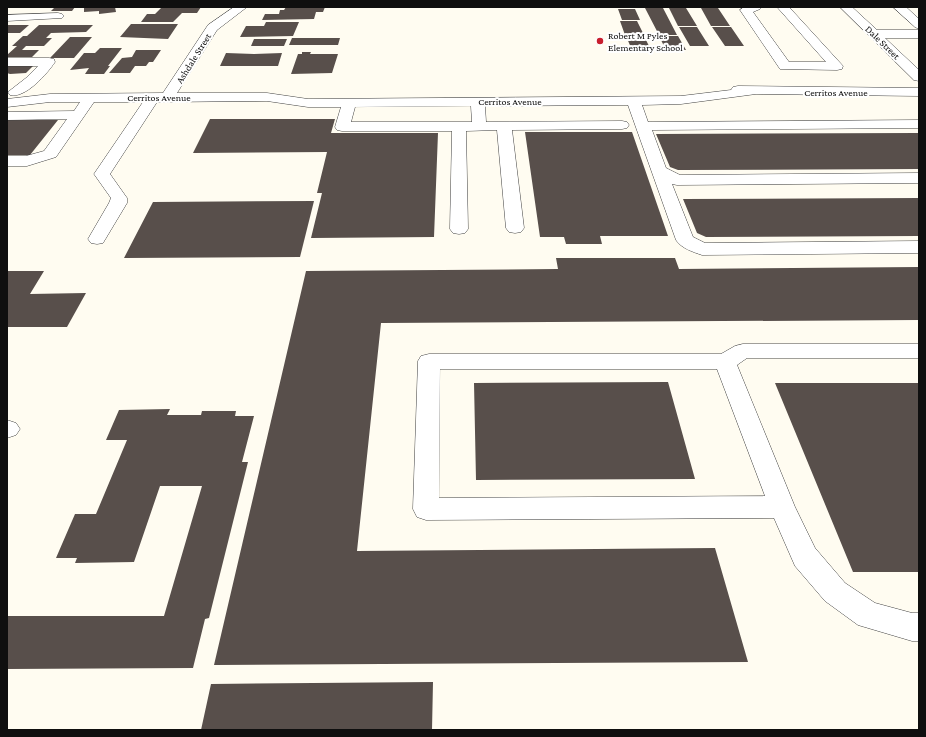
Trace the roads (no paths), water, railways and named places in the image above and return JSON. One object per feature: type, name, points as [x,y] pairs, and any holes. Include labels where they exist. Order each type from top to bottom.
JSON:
[{"type":"street","name":"Ashdale Street","points":[[168,97],[212,28],[241,7]]},
{"type":"street","points":[[751,8],[785,66],[837,66],[783,7]]},
{"type":"street","name":"Dale Street","points":[[846,7],[913,66],[919,77]]},
{"type":"street","points":[[899,7],[919,25]]},
{"type":"street","points":[[7,18],[58,16]]},
{"type":"street","points":[[875,34],[919,34]]},
{"type":"street","points":[[7,62],[49,62],[31,81],[10,95]]},
{"type":"street","name":"Cerritos Avenue","points":[[684,86],[753,91],[919,92]]},
{"type":"street","name":"Cerritos Avenue","points":[[267,97],[306,90]]},
{"type":"street","name":"Cerritos Avenue","points":[[10,95],[50,98],[267,97],[308,103],[349,103],[681,100],[753,91]]},
{"type":"street","points":[[97,239],[119,198],[102,174],[153,97]]},
{"type":"street","points":[[7,161],[27,161],[50,154],[90,98]]},
{"type":"street","points":[[633,100],[685,240],[702,249],[919,247]]},
{"type":"street","points":[[478,101],[479,126]]},
{"type":"street","points":[[349,103],[342,127],[622,125]]},
{"type":"street","points":[[7,116],[78,116]]},
{"type":"street","points":[[642,126],[919,124]]},
{"type":"street","points":[[459,126],[459,229]]},
{"type":"street","points":[[504,126],[515,228]]},
{"type":"street","points":[[659,171],[677,180],[919,178]]},
{"type":"street","points":[[782,507],[426,509],[429,362],[724,362],[744,351],[919,351]]},
{"type":"street","points":[[724,362],[782,507],[805,557],[835,592],[868,615],[912,627],[919,627]]},
{"type":"place","name":"Robert M Pyles Elementary School","points":[[600,41]]}]
